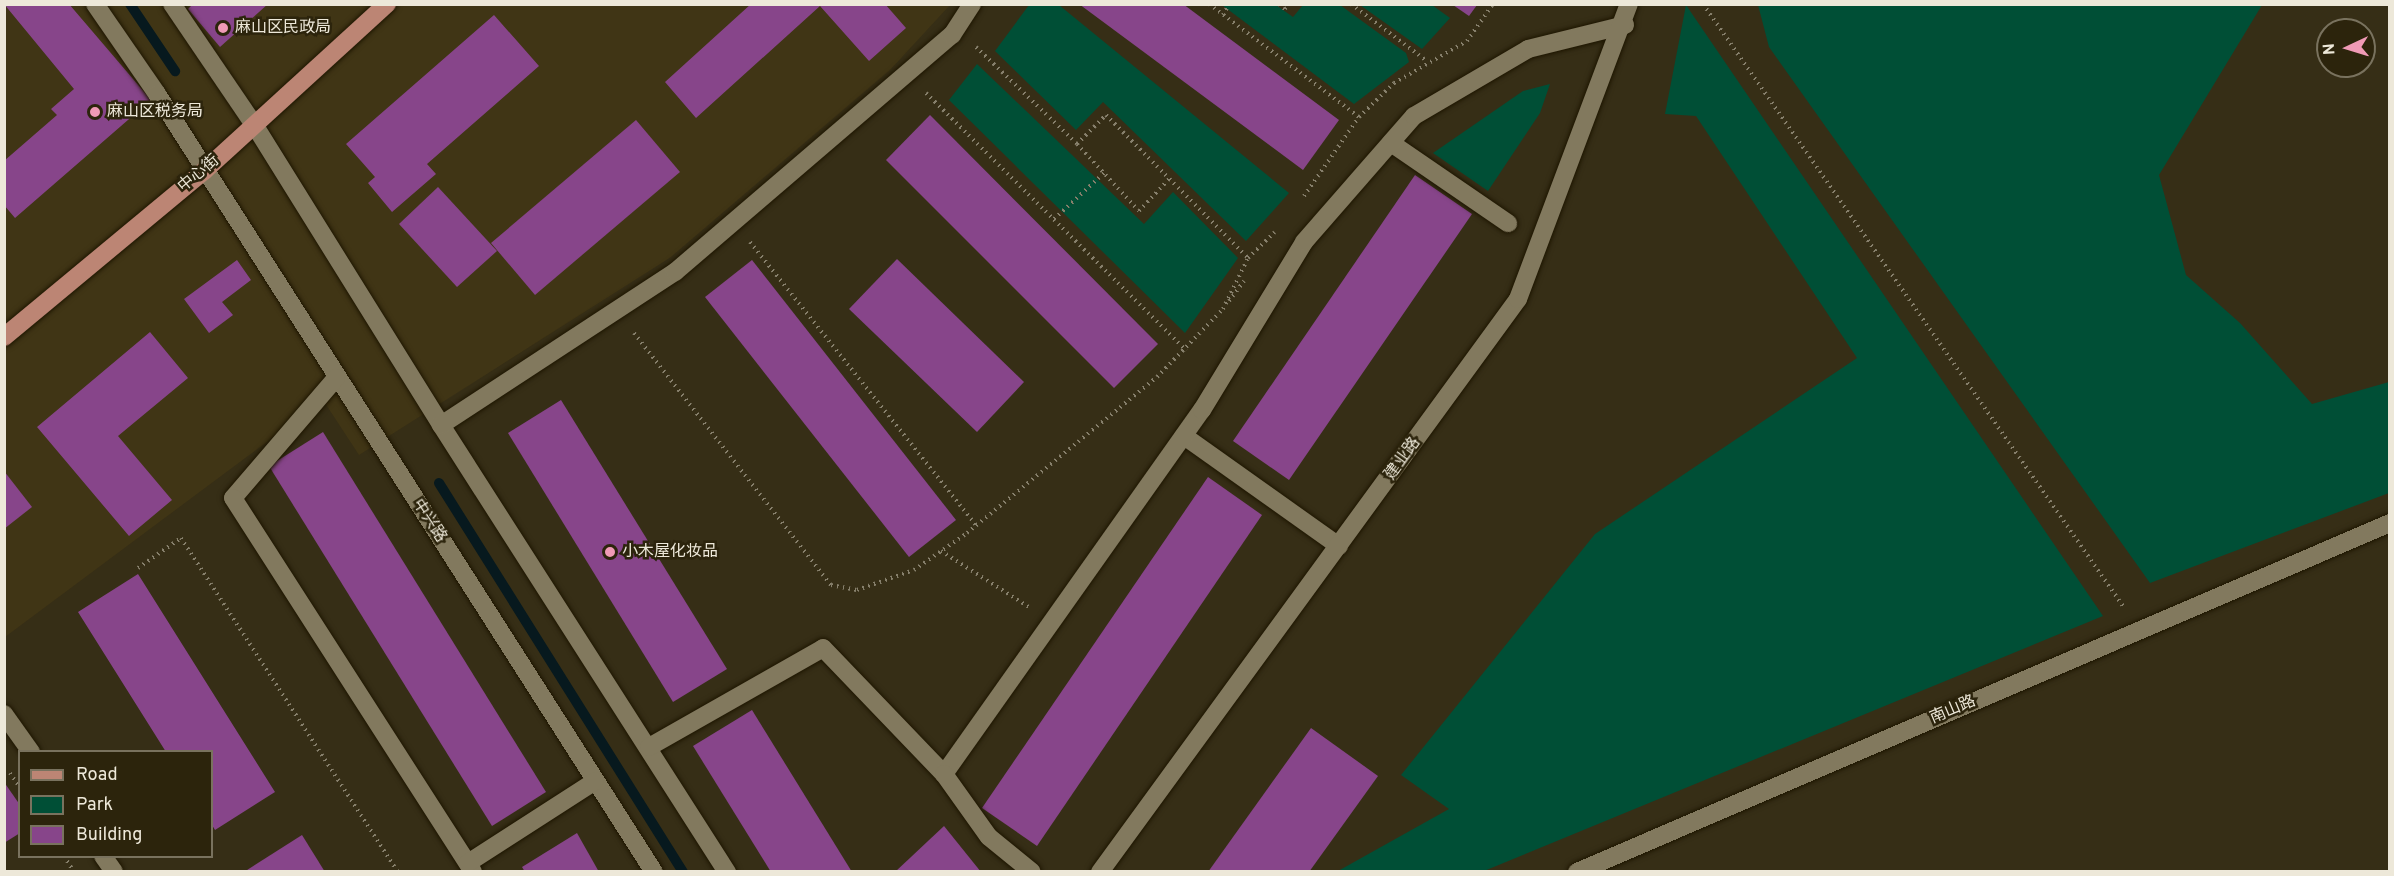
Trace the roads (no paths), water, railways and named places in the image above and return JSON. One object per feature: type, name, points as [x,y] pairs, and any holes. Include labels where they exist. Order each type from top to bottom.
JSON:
[{"type":"main road","name":"中心街","points":[[4,337],[204,171],[387,4]]},
{"type":"street","name":"中兴路","points":[[95,4],[654,872]]},
{"type":"street","points":[[172,4],[255,126],[441,426],[727,872]]},
{"type":"street","points":[[441,426],[675,272],[907,75],[957,28],[972,4]]},
{"type":"street","name":"建业路","points":[[1100,872],[1518,299],[1625,25],[1629,4]]},
{"type":"street","points":[[944,774],[1184,436],[1304,242],[1414,116],[1528,49],[1625,25]]},
{"type":"street","points":[[1390,143],[1508,223]]},
{"type":"street","points":[[336,378],[233,498],[470,867],[595,781]]},
{"type":"street","points":[[1184,436],[1339,546]]},
{"type":"street","name":"南山路","points":[[1577,872],[2390,522]]},
{"type":"street","points":[[648,747],[823,648],[944,774],[989,837],[1032,872]]},
{"type":"street","points":[[4,714],[30,750]]},
{"type":"street","points":[[104,858],[114,872]]},
{"type":"waterway","points":[[130,4],[175,71]]},
{"type":"waterway","points":[[439,483],[683,872]]},
{"type":"place","name":"麻山区民政局","points":[[223,28]]},
{"type":"place","name":"麻山区税务局","points":[[95,112]]},
{"type":"place","name":"小木屋化妆品","points":[[610,552]]}]
